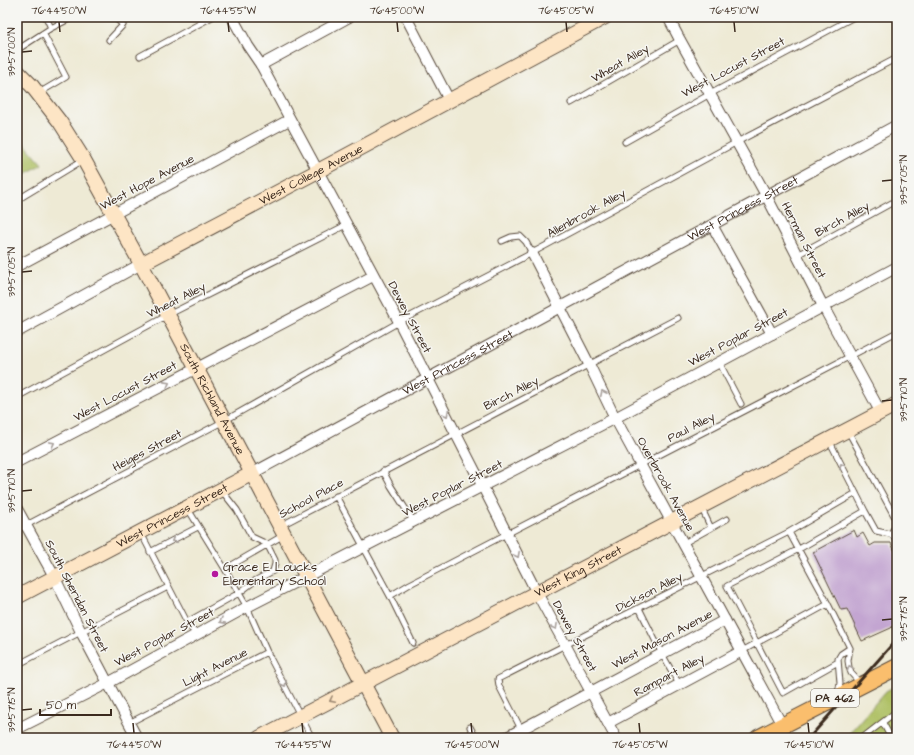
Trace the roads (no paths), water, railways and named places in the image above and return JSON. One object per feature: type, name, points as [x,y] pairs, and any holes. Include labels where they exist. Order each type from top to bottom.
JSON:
[{"type":"main road","name":"PA 462","points":[[760,738],[782,725],[897,667]]},
{"type":"street","name":"Dewey Street","points":[[232,17],[248,46],[261,65],[289,120],[399,322],[506,535],[616,738]]},
{"type":"street","points":[[261,65],[349,17]]},
{"type":"street","points":[[406,17],[449,100]]},
{"type":"street","name":"West College Avenue","points":[[17,332],[141,264],[605,17]]},
{"type":"street","name":"Herman Street","points":[[668,17],[766,195],[823,306],[881,413]]},
{"type":"street","name":"South Richland Avenue","points":[[17,71],[38,94],[60,122],[115,214],[251,474],[392,738]]},
{"type":"street","name":"West Hope Avenue","points":[[17,266],[289,120]]},
{"type":"street","name":"West Princess Street","points":[[17,597],[222,490],[897,125]]},
{"type":"street","points":[[712,225],[772,334]]},
{"type":"street","name":"Overbrook Avenue","points":[[532,253],[615,418],[782,725]]},
{"type":"street","name":"West Poplar Street","points":[[17,729],[108,683],[247,607],[615,418],[897,267]]},
{"type":"street","name":"West Locust Street","points":[[17,462],[373,276]]},
{"type":"street","name":"West King Street","points":[[259,738],[897,404]]},
{"type":"street","name":"South Sheridan Street","points":[[17,509],[21,528],[55,578],[81,632],[129,723],[134,737]]},
{"type":"street","name":"West Mason Avenue","points":[[505,738],[725,620]]},
{"type":"street","name":"Rampart Alley","points":[[608,723],[742,651]]},
{"type":"lane","points":[[46,17],[51,28]]},
{"type":"lane","points":[[17,50],[51,28],[72,17]]},
{"type":"lane","points":[[109,40],[123,25],[114,17]]},
{"type":"lane","points":[[140,56],[212,17]]},
{"type":"lane","name":"West Locust Street","points":[[625,142],[710,94],[854,17]]},
{"type":"lane","points":[[38,94],[66,77],[43,33]]},
{"type":"lane","name":"Wheat Alley","points":[[570,103],[680,40]]},
{"type":"lane","name":"Allenbrook Alley","points":[[285,386],[399,322],[532,253],[737,142],[897,58]]},
{"type":"lane","points":[[17,200],[84,160]]},
{"type":"lane","name":"Birch Alley","points":[[797,255],[897,200]]},
{"type":"lane","name":"Wheat Alley","points":[[17,398],[168,315],[346,225]]},
{"type":"lane","points":[[502,241],[511,237],[520,236],[526,242],[532,253]]},
{"type":"lane","name":"Birch Alley","points":[[353,487],[678,318]]},
{"type":"lane","name":"Paul Alley","points":[[390,596],[410,584],[897,332]]},
{"type":"lane","points":[[718,362],[741,404]]},
{"type":"lane","name":"Heiges Street","points":[[21,528],[224,421],[285,386]]},
{"type":"lane","points":[[848,430],[897,521]]},
{"type":"lane","points":[[829,440],[876,531],[890,534],[897,539]]},
{"type":"lane","points":[[383,471],[414,522]]},
{"type":"lane","name":"School Place","points":[[225,569],[267,544],[282,530],[353,487]]},
{"type":"lane","points":[[187,622],[239,593],[256,580],[272,571],[275,560],[267,544],[252,537],[237,510],[222,490]]},
{"type":"lane","name":"Dickson Alley","points":[[521,729],[499,686],[498,679],[789,532],[856,493]]},
{"type":"lane","points":[[336,496],[390,596],[413,643]]},
{"type":"lane","points":[[700,506],[710,528]]},
{"type":"lane","points":[[187,508],[247,607],[267,652],[312,738]]},
{"type":"lane","points":[[838,662],[783,693],[727,586],[799,549],[865,511]]},
{"type":"lane","points":[[684,543],[727,519]]},
{"type":"lane","points":[[890,534],[897,525]]},
{"type":"lane","points":[[150,552],[198,527]]},
{"type":"lane","points":[[141,532],[168,587],[187,622],[196,635]]},
{"type":"lane","points":[[789,532],[850,648],[848,661],[851,673],[862,685]]},
{"type":"lane","points":[[17,665],[168,587]]},
{"type":"lane","points":[[742,651],[828,604]]},
{"type":"lane","points":[[639,608],[679,684]]},
{"type":"lane","points":[[838,697],[840,683],[838,659],[841,654],[850,648]]},
{"type":"lane","name":"Light Avenue","points":[[129,723],[267,652]]},
{"type":"lane","points":[[862,738],[897,711]]},
{"type":"lane","points":[[883,723],[890,738]]},
{"type":"lane","points":[[470,727],[476,738]]},
{"type":"railway","points":[[809,738],[897,639]]},
{"type":"place","name":"Grace E Loucks Elementary School","points":[[215,574]]}]
